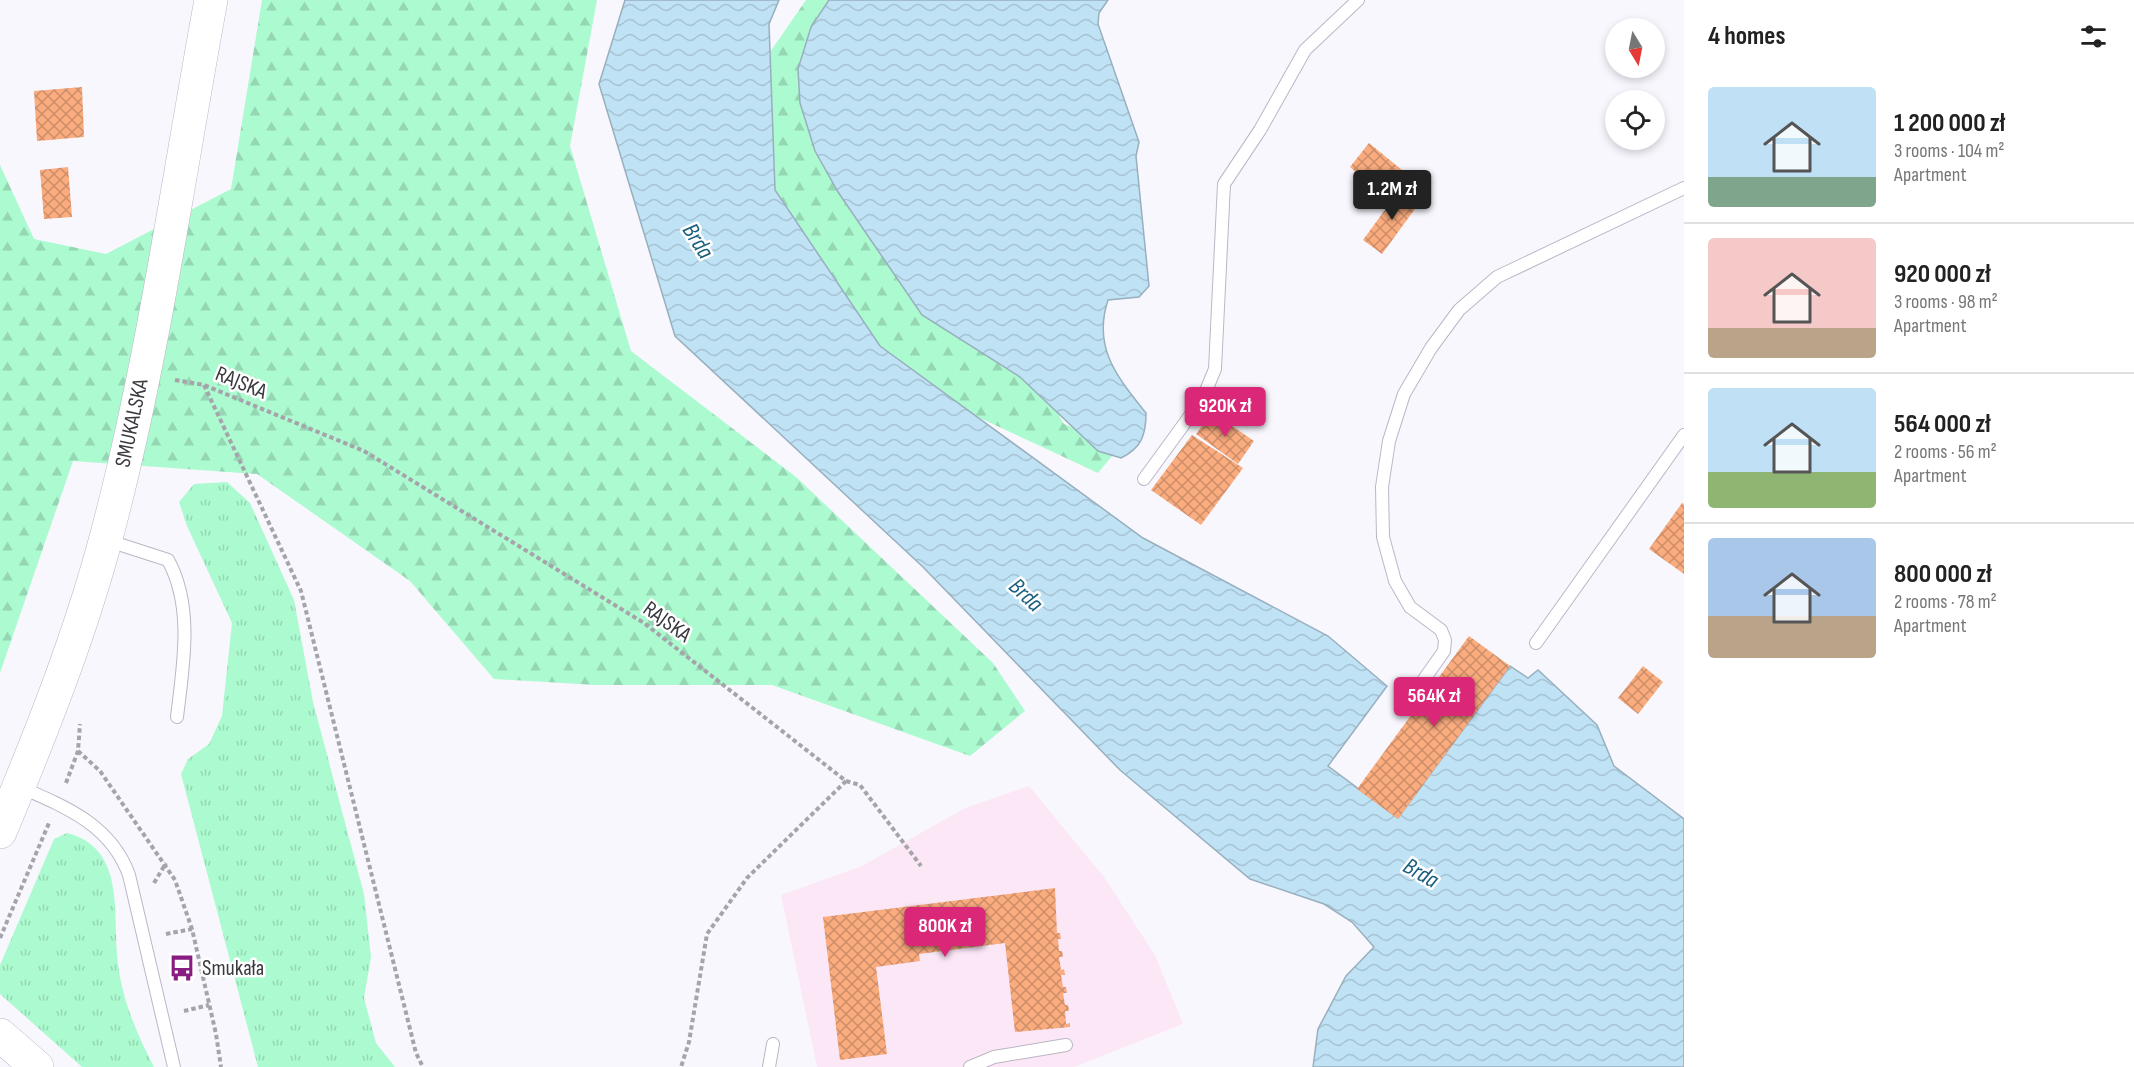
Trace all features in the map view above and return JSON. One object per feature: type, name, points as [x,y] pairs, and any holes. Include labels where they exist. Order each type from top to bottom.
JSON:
[{"type":"street","name":"SMUKALSKA","points":[[0,832],[69,655],[105,540],[143,373],[211,0]]},
{"type":"street","points":[[0,1035],[37,1067]]},
{"type":"lane","points":[[1144,479],[1203,398],[1215,369],[1224,184],[1260,130],[1305,50],[1358,0]]},
{"type":"lane","points":[[1413,694],[1444,651],[1445,640],[1441,630],[1410,607],[1395,581],[1383,537],[1382,487],[1389,441],[1404,394],[1431,348],[1460,310],[1497,276],[1684,188]]},
{"type":"lane","points":[[1536,643],[1684,435]]},
{"type":"lane","points":[[105,540],[168,560],[177,576],[186,645],[177,717]]},
{"type":"lane","points":[[19,786],[57,803],[96,828],[122,855],[132,886],[174,1067]]},
{"type":"lane","points":[[769,1067],[772,1044]]},
{"type":"lane","points":[[970,1067],[994,1057],[1066,1045]]},
{"type":"path","name":"RAJSKA","points":[[143,373],[204,386],[364,452],[644,623],[846,781],[860,785],[921,866]]},
{"type":"path","points":[[204,386],[301,591],[413,1041],[423,1067]]},
{"type":"path","points":[[69,776],[78,751],[100,771],[171,871],[192,929],[221,1067]]},
{"type":"path","points":[[681,1067],[689,1042],[707,934],[747,878],[846,781]]},
{"type":"path","points":[[0,938],[47,827]]},
{"type":"path","points":[[166,934],[192,929]]},
{"type":"path","points":[[184,1011],[209,1005]]},
{"type":"shaded area","points":[[1029,786],[1104,877],[1155,955],[1183,1024],[1074,1067],[817,1067],[781,895],[862,866],[965,808]]},
{"type":"green space","points":[[262,0],[597,0],[570,146],[631,351],[796,477],[993,663],[1025,711],[970,756],[772,685],[596,685],[494,679],[410,581],[257,474],[73,461],[0,673],[0,165],[34,239],[106,254],[231,189]]},
{"type":"green space","points":[[806,0],[855,0],[1033,372],[1064,424],[1121,445],[1098,473],[879,371],[788,249],[739,97]]},
{"type":"green space","points":[[227,482],[250,503],[294,600],[313,702],[364,894],[371,957],[364,998],[376,1043],[395,1067],[258,1067],[181,774],[188,759],[209,744],[222,716],[232,623],[187,526],[179,502],[194,484]]},
{"type":"green space","points":[[67,833],[86,841],[99,853],[108,868],[113,886],[118,963],[123,990],[136,1029],[154,1067],[82,1067],[0,994],[0,965],[54,839]]},
{"type":"water","name":"Brda","points":[[625,0],[779,0],[769,24],[775,190],[880,346],[1143,538],[1328,636],[1387,686],[1328,766],[1398,818],[1510,666],[1528,678],[1538,670],[1597,725],[1614,766],[1684,819],[1684,1067],[1313,1067],[1318,1029],[1346,976],[1374,947],[1352,922],[1324,904],[1250,879],[1120,770],[923,567],[675,336],[599,84]]},
{"type":"water","points":[[829,0],[1108,0],[1099,13],[1098,24],[1139,142],[1136,156],[1149,286],[1139,297],[1108,300],[1104,317],[1103,333],[1110,361],[1117,375],[1146,413],[1141,440],[1128,454],[1121,458],[1098,451],[1020,377],[922,315],[838,192],[815,151],[800,103],[798,69],[811,27]]},
{"type":"building","points":[[82,87],[84,137],[37,141],[34,91]]},
{"type":"building","points":[[1369,143],[1402,170],[1382,194],[1350,167]]},
{"type":"building","points":[[68,167],[72,217],[44,219],[40,170]]},
{"type":"building","points":[[1401,188],[1420,202],[1382,254],[1363,240]]},
{"type":"building","points":[[1212,412],[1254,441],[1238,464],[1196,434]]},
{"type":"building","points":[[1192,435],[1243,468],[1201,525],[1151,490]]},
{"type":"building","points":[[1682,503],[1684,504],[1684,574],[1649,549]]},
{"type":"building","points":[[1469,636],[1510,666],[1398,819],[1357,789]]},
{"type":"building","points":[[1643,666],[1663,682],[1638,714],[1618,698]]},
{"type":"building","points":[[1055,888],[1057,933],[1060,933],[1061,939],[1058,939],[1059,951],[1062,951],[1063,957],[1059,957],[1061,970],[1064,969],[1065,975],[1061,975],[1063,987],[1066,987],[1067,993],[1063,993],[1065,1005],[1068,1005],[1069,1011],[1065,1011],[1066,1024],[1070,1023],[1070,1027],[1015,1032],[1005,943],[919,954],[920,961],[876,967],[887,1054],[840,1060],[823,917]]},
{"type":"place","name":"Smukała","points":[[182,968]]}]
